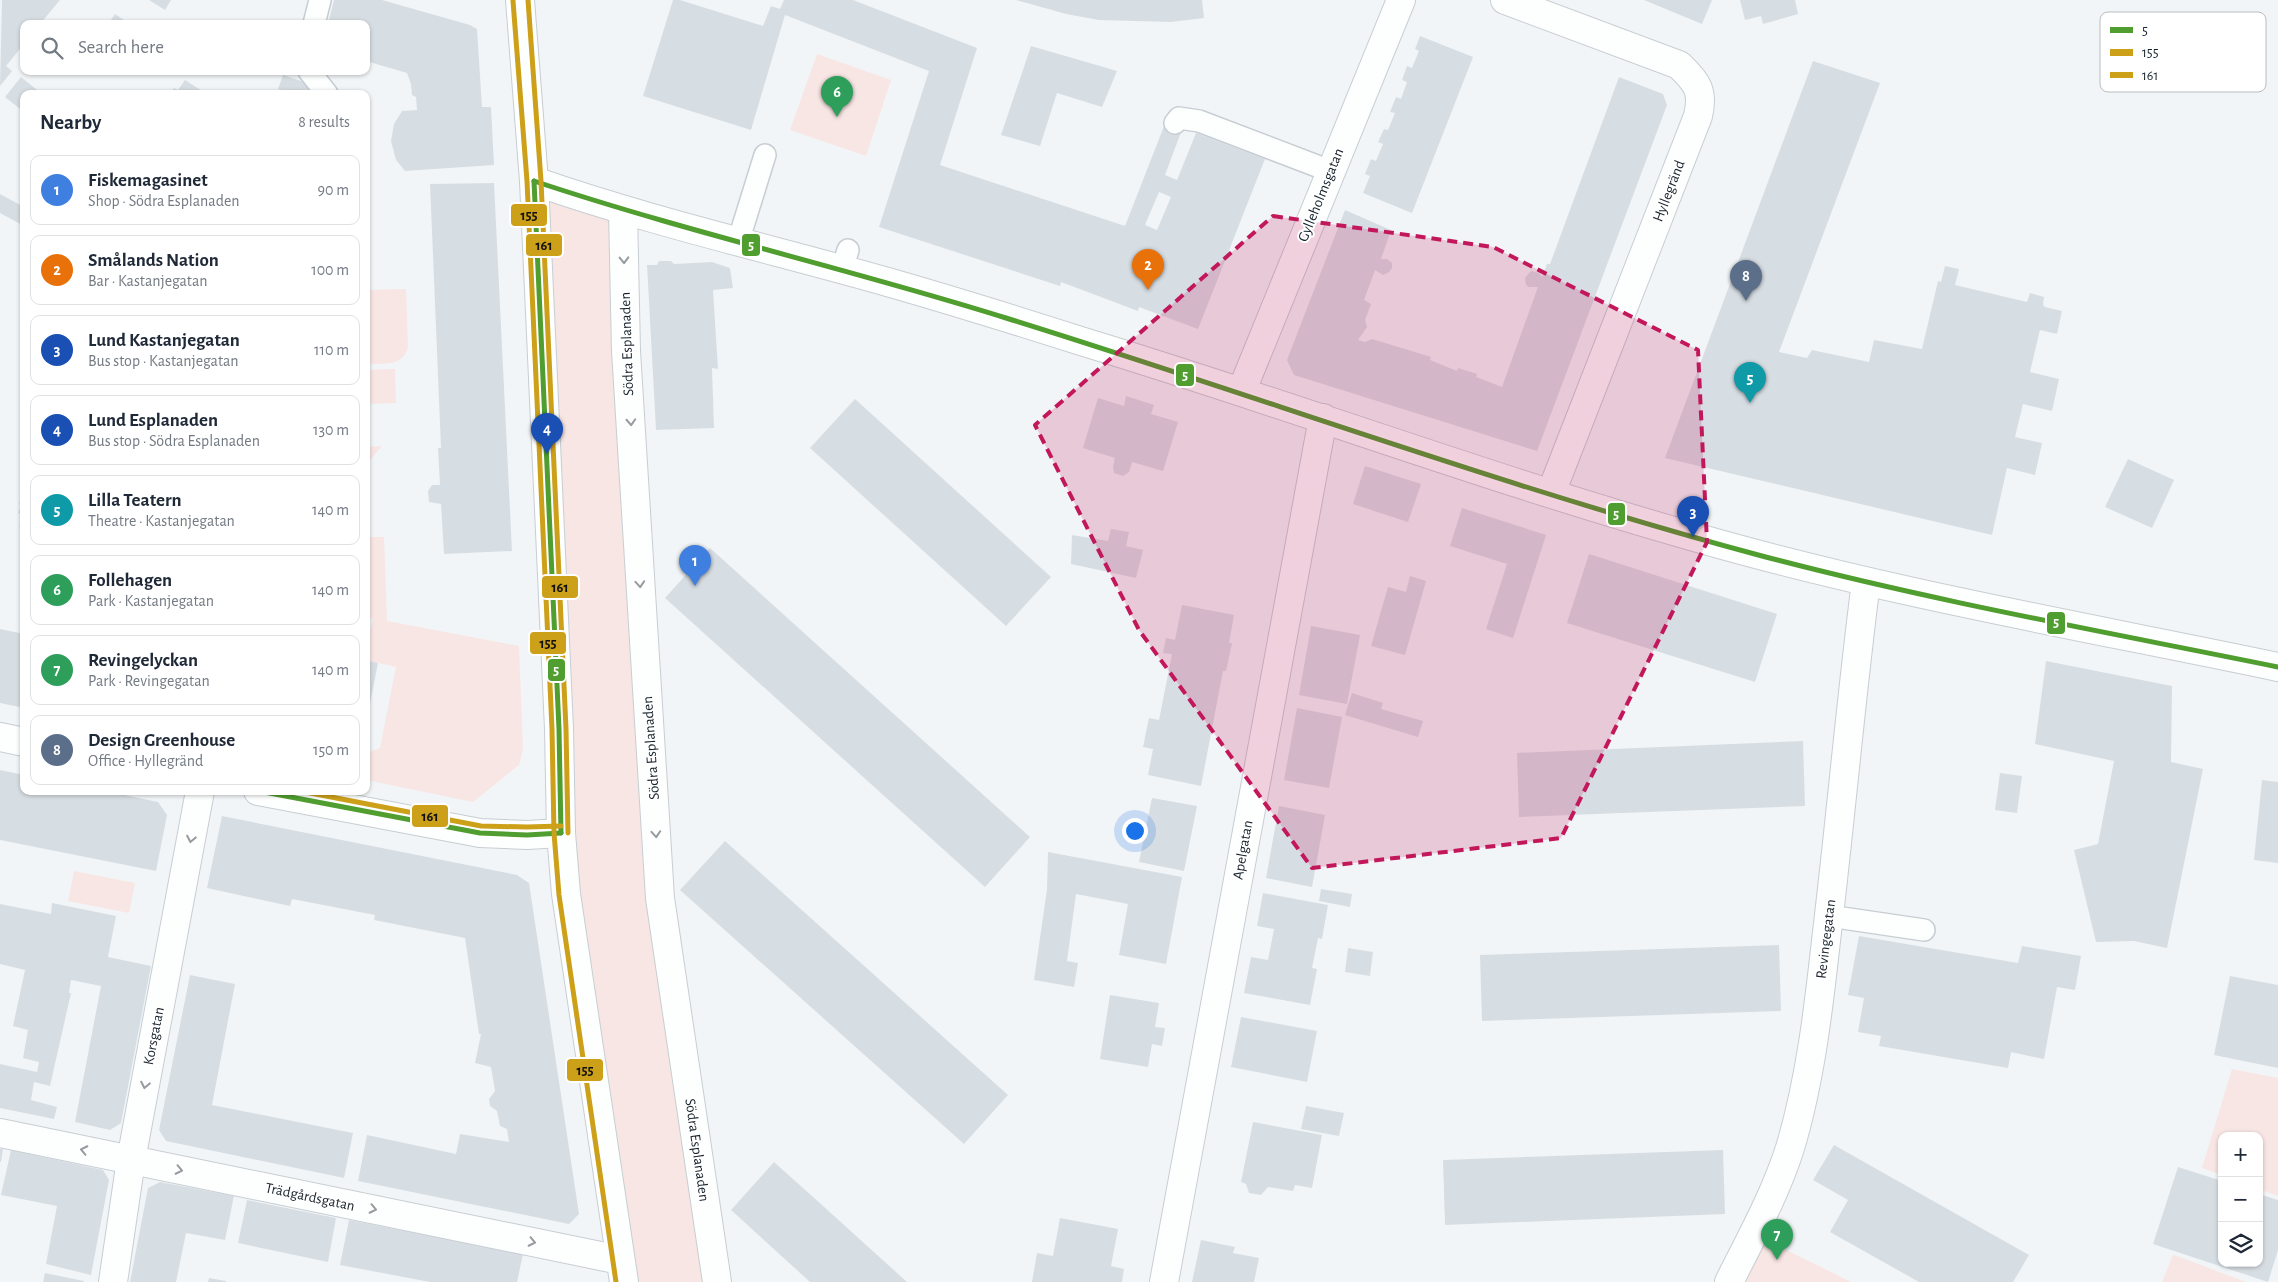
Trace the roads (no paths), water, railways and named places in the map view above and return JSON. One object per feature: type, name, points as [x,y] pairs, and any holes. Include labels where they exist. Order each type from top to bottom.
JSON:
[{"type":"street","points":[[518,0],[534,181],[559,719],[561,833],[566,894],[622,1271]]},
{"type":"street","name":"Gylleholmsgatan","points":[[1242,390],[1401,0]]},
{"type":"street","name":"Hyllegränd","points":[[1505,0],[1679,65],[1693,79],[1700,93],[1701,104],[1698,116],[1551,493]]},
{"type":"street","points":[[534,181],[623,211],[738,242],[845,260],[1551,493],[1693,537],[1866,582],[2278,667]]},
{"type":"street","name":"Södra Esplanaden","points":[[623,211],[627,361],[660,898],[717,1282]]},
{"type":"street","name":"Apelgatan","points":[[1164,1282],[1323,418]]},
{"type":"street","name":"Revingegatan","points":[[1729,1282],[1766,1209],[1790,1148],[1808,1076],[1829,916],[1866,582]]},
{"type":"street","points":[[0,737],[20,741]]},
{"type":"street","name":"Korsgatan","points":[[113,1282],[131,1160],[199,795]]},
{"type":"street","points":[[279,795],[480,833],[526,836],[561,833]]},
{"type":"street","name":"Trädgårdsgatan","points":[[0,1133],[131,1160],[622,1271]]},
{"type":"lane","points":[[315,20],[320,0]]},
{"type":"lane","points":[[312,75],[324,90]]},
{"type":"lane","points":[[1174,123],[1179,118],[1199,121],[1330,171]]},
{"type":"lane","points":[[738,242],[765,155]]},
{"type":"lane","points":[[1829,916],[1924,930]]},
{"type":"place","name":"Follehagen","points":[[837,117]]},
{"type":"place","name":"Smålands Nation","points":[[1148,290]]},
{"type":"place","name":"Design Greenhouse","points":[[1746,301]]},
{"type":"place","name":"Lilla Teatern","points":[[1750,403]]},
{"type":"place","name":"Lund Esplanaden","points":[[547,454]]},
{"type":"place","name":"Lund Kastanjegatan","points":[[1693,537]]},
{"type":"place","name":"Fiskemagasinet","points":[[695,586]]},
{"type":"place","name":"Revingelyckan","points":[[1777,1260]]}]
